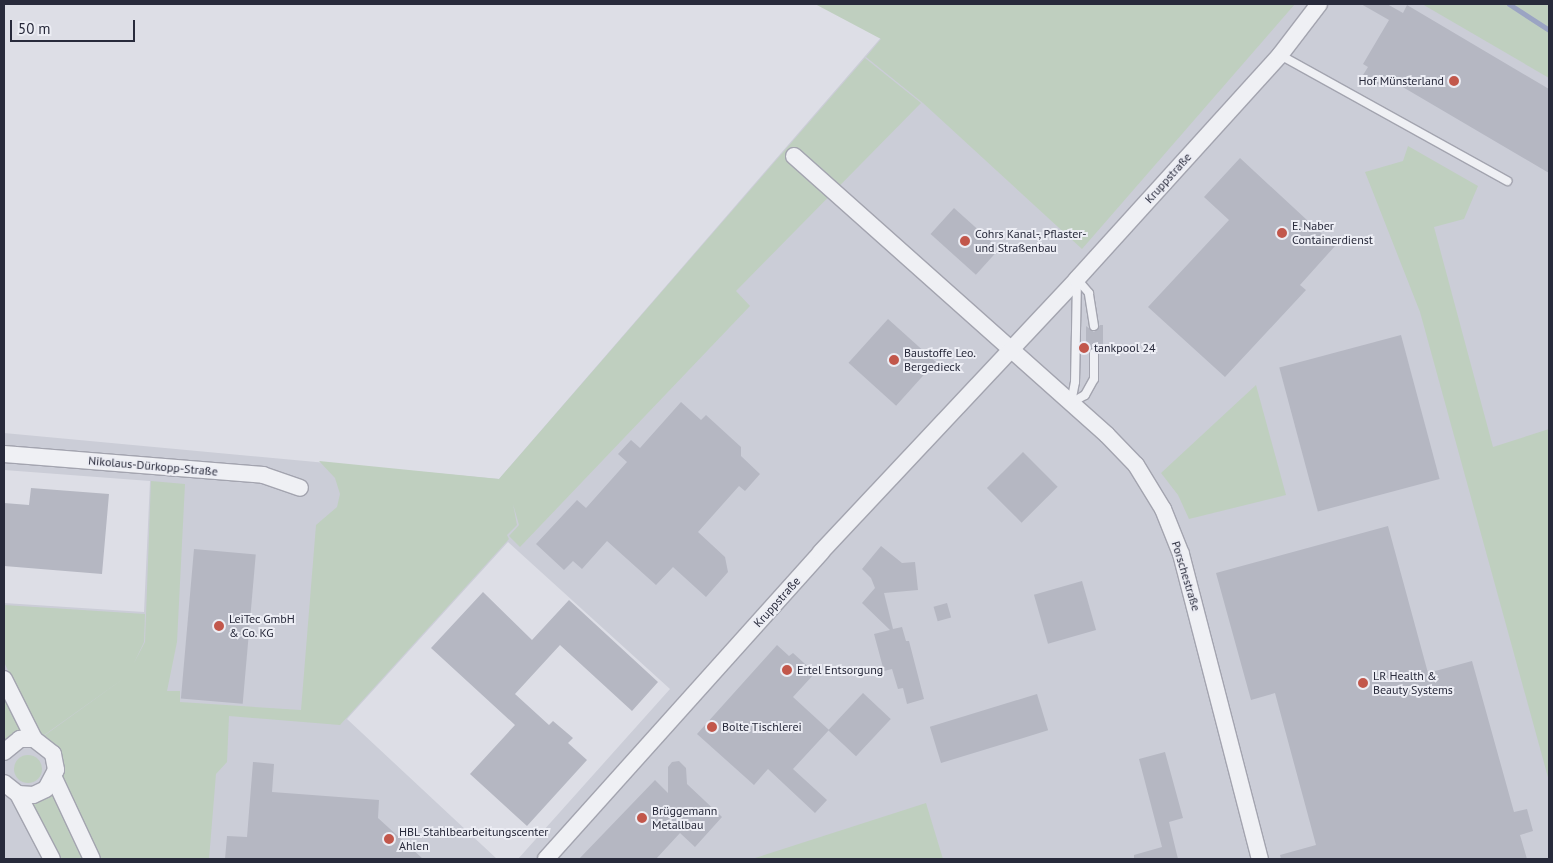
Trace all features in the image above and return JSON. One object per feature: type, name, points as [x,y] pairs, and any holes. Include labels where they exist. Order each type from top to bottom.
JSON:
[{"type":"street","name":"Kruppstraße","points":[[546,859],[821,552],[1077,279],[1280,55],[1319,4]]},
{"type":"street","points":[[794,156],[1012,349]]},
{"type":"street","name":"Porschestraße","points":[[1012,349],[1108,435],[1136,465],[1163,509],[1192,590],[1260,859]]},
{"type":"street","name":"Nikolaus-Dürkopp-Straße","points":[[4,454],[264,475],[300,488]]},
{"type":"street","points":[[4,679],[34,739],[53,754],[54,778],[92,859]]},
{"type":"street","points":[[4,752],[20,740],[34,739]]},
{"type":"street","points":[[18,794],[40,793],[54,778]]},
{"type":"street","points":[[4,783],[18,794],[52,859]]},
{"type":"lane","points":[[1280,55],[1507,181]]},
{"type":"lane","points":[[1077,279],[1089,293],[1094,326]]},
{"type":"lane","points":[[1071,403],[1074,382],[1077,279]]},
{"type":"lane","points":[[1071,403],[1085,395],[1094,379],[1094,353]]},
{"type":"shaded area","points":[[910,4],[1549,4],[1549,859],[518,859],[670,689],[508,542],[347,719],[497,859],[4,859],[4,603],[144,612],[150,481],[4,470],[4,433],[499,479]]},
{"type":"green space","points":[[815,4],[1295,4],[1082,249],[923,103],[866,57],[881,39]]},
{"type":"green space","points":[[1422,4],[1549,4],[1549,78]]},
{"type":"green space","points":[[865,58],[921,103],[736,291],[750,306],[520,547],[509,536],[519,525],[513,504],[517,525],[507,535],[509,539],[340,725],[229,716],[227,762],[216,774],[209,859],[97,859],[41,738],[127,676],[40,738],[4,662],[4,605],[145,614],[144,642],[134,663],[145,642],[151,481],[185,484],[177,642],[167,691],[180,691],[180,702],[301,710],[316,525],[337,507],[340,494],[335,478],[319,461],[499,479]]},
{"type":"green space","points":[[1408,146],[1478,186],[1464,219],[1434,227],[1493,447],[1549,429],[1549,781],[1420,312],[1365,172],[1403,161]]},
{"type":"green space","points":[[1256,385],[1286,495],[1189,519],[1178,495],[1161,473]]},
{"type":"green space","points":[[4,693],[23,734],[4,743]]},
{"type":"green space","points":[[28,755],[38,759],[42,769],[38,779],[28,783],[18,779],[14,769],[18,759]]},
{"type":"green space","points":[[53,795],[84,859],[58,859],[32,805]]},
{"type":"green space","points":[[926,803],[943,859],[752,859]]},
{"type":"building","name":"Hof Münsterland","points":[[1361,4],[1387,4],[1403,13],[1407,5],[1549,89],[1549,173],[1384,76],[1379,85],[1363,75],[1368,67],[1363,64],[1389,20]]},
{"type":"building","points":[[1240,158],[1335,246],[1300,285],[1306,290],[1225,377],[1148,307],[1229,220],[1204,197]]},
{"type":"building","name":"Cohrs Kanal-, Pflaster- und Straßenbau","points":[[954,208],[999,249],[976,275],[931,234]]},
{"type":"building","name":"Baustoffe Leo. Bergedieck","points":[[888,319],[936,362],[896,406],[849,363]]},
{"type":"building","points":[[1100,325],[1103,325],[1103,353],[1094,347],[1086,353],[1086,326],[1094,332]]},
{"type":"building","points":[[1401,335],[1440,479],[1318,512],[1279,368]]},
{"type":"building","points":[[681,402],[701,420],[706,415],[741,447],[741,456],[760,474],[745,491],[739,486],[698,532],[725,557],[728,572],[706,597],[673,567],[656,585],[607,541],[582,569],[573,561],[564,570],[536,544],[577,500],[586,508],[627,462],[618,454],[631,440],[640,448]]},
{"type":"building","points":[[1023,452],[1058,487],[1022,523],[987,488]]},
{"type":"building","points":[[31,488],[109,494],[102,574],[4,566],[4,503],[29,505]]},
{"type":"building","name":"LR Health & Beauty Systems","points":[[1388,526],[1428,673],[1472,661],[1514,812],[1527,809],[1533,831],[1520,835],[1527,859],[1281,859],[1280,855],[1316,845],[1275,693],[1251,700],[1216,573]]},
{"type":"building","points":[[881,546],[902,563],[915,562],[918,590],[884,593],[893,629],[902,627],[906,641],[909,641],[924,699],[907,704],[903,688],[898,689],[892,669],[884,671],[874,634],[890,630],[862,603],[875,588],[871,578],[862,569]]},
{"type":"building","name":"LeiTec GmbH & Co. KG","points":[[194,549],[256,554],[243,704],[181,698]]},
{"type":"building","points":[[1082,581],[1096,630],[1048,644],[1034,595]]},
{"type":"building","points":[[483,592],[532,640],[569,600],[658,682],[632,711],[560,645],[515,694],[549,725],[553,721],[573,738],[568,743],[587,760],[527,826],[470,774],[515,725],[431,648]]},
{"type":"building","points":[[947,603],[951,617],[938,621],[934,607]]},
{"type":"building","points":[[777,645],[789,656],[793,653],[815,673],[793,697],[829,730],[793,769],[827,800],[815,813],[768,769],[754,785],[697,734]]},
{"type":"building","points":[[863,693],[891,719],[856,756],[828,730]]},
{"type":"building","points":[[1037,694],[1048,730],[941,763],[930,727]]},
{"type":"building","points":[[1165,752],[1183,818],[1169,822],[1178,859],[1134,859],[1134,855],[1162,847],[1139,759]]},
{"type":"building","points":[[679,761],[686,768],[687,784],[722,817],[695,847],[680,833],[656,859],[579,859],[655,780],[668,793],[668,767],[672,762]]},
{"type":"building","points":[[253,762],[274,764],[272,792],[379,800],[378,818],[423,859],[225,859],[227,836],[247,837]]},
{"type":"waterway","points":[[1509,4],[1549,30]]},
{"type":"place","name":"Hof Münsterland","points":[[1454,81]]},
{"type":"place","name":"E. Naber Containerdienst","points":[[1282,233]]},
{"type":"place","name":"Cohrs Kanal-, Pflaster- und Straßenbau","points":[[965,241]]},
{"type":"place","name":"tankpool 24","points":[[1084,348]]},
{"type":"place","name":"Baustoffe Leo. Bergedieck","points":[[894,360]]},
{"type":"place","name":"LeiTec GmbH & Co. KG","points":[[219,626]]},
{"type":"place","name":"Ertel Entsorgung","points":[[787,670]]},
{"type":"place","name":"LR Health & Beauty Systems","points":[[1363,683]]},
{"type":"place","name":"Bolte Tischlerei","points":[[712,727]]},
{"type":"place","name":"Brüggemann Metallbau","points":[[642,818]]},
{"type":"place","name":"HBL Stahlbearbeitungscenter Ahlen","points":[[389,839]]}]
